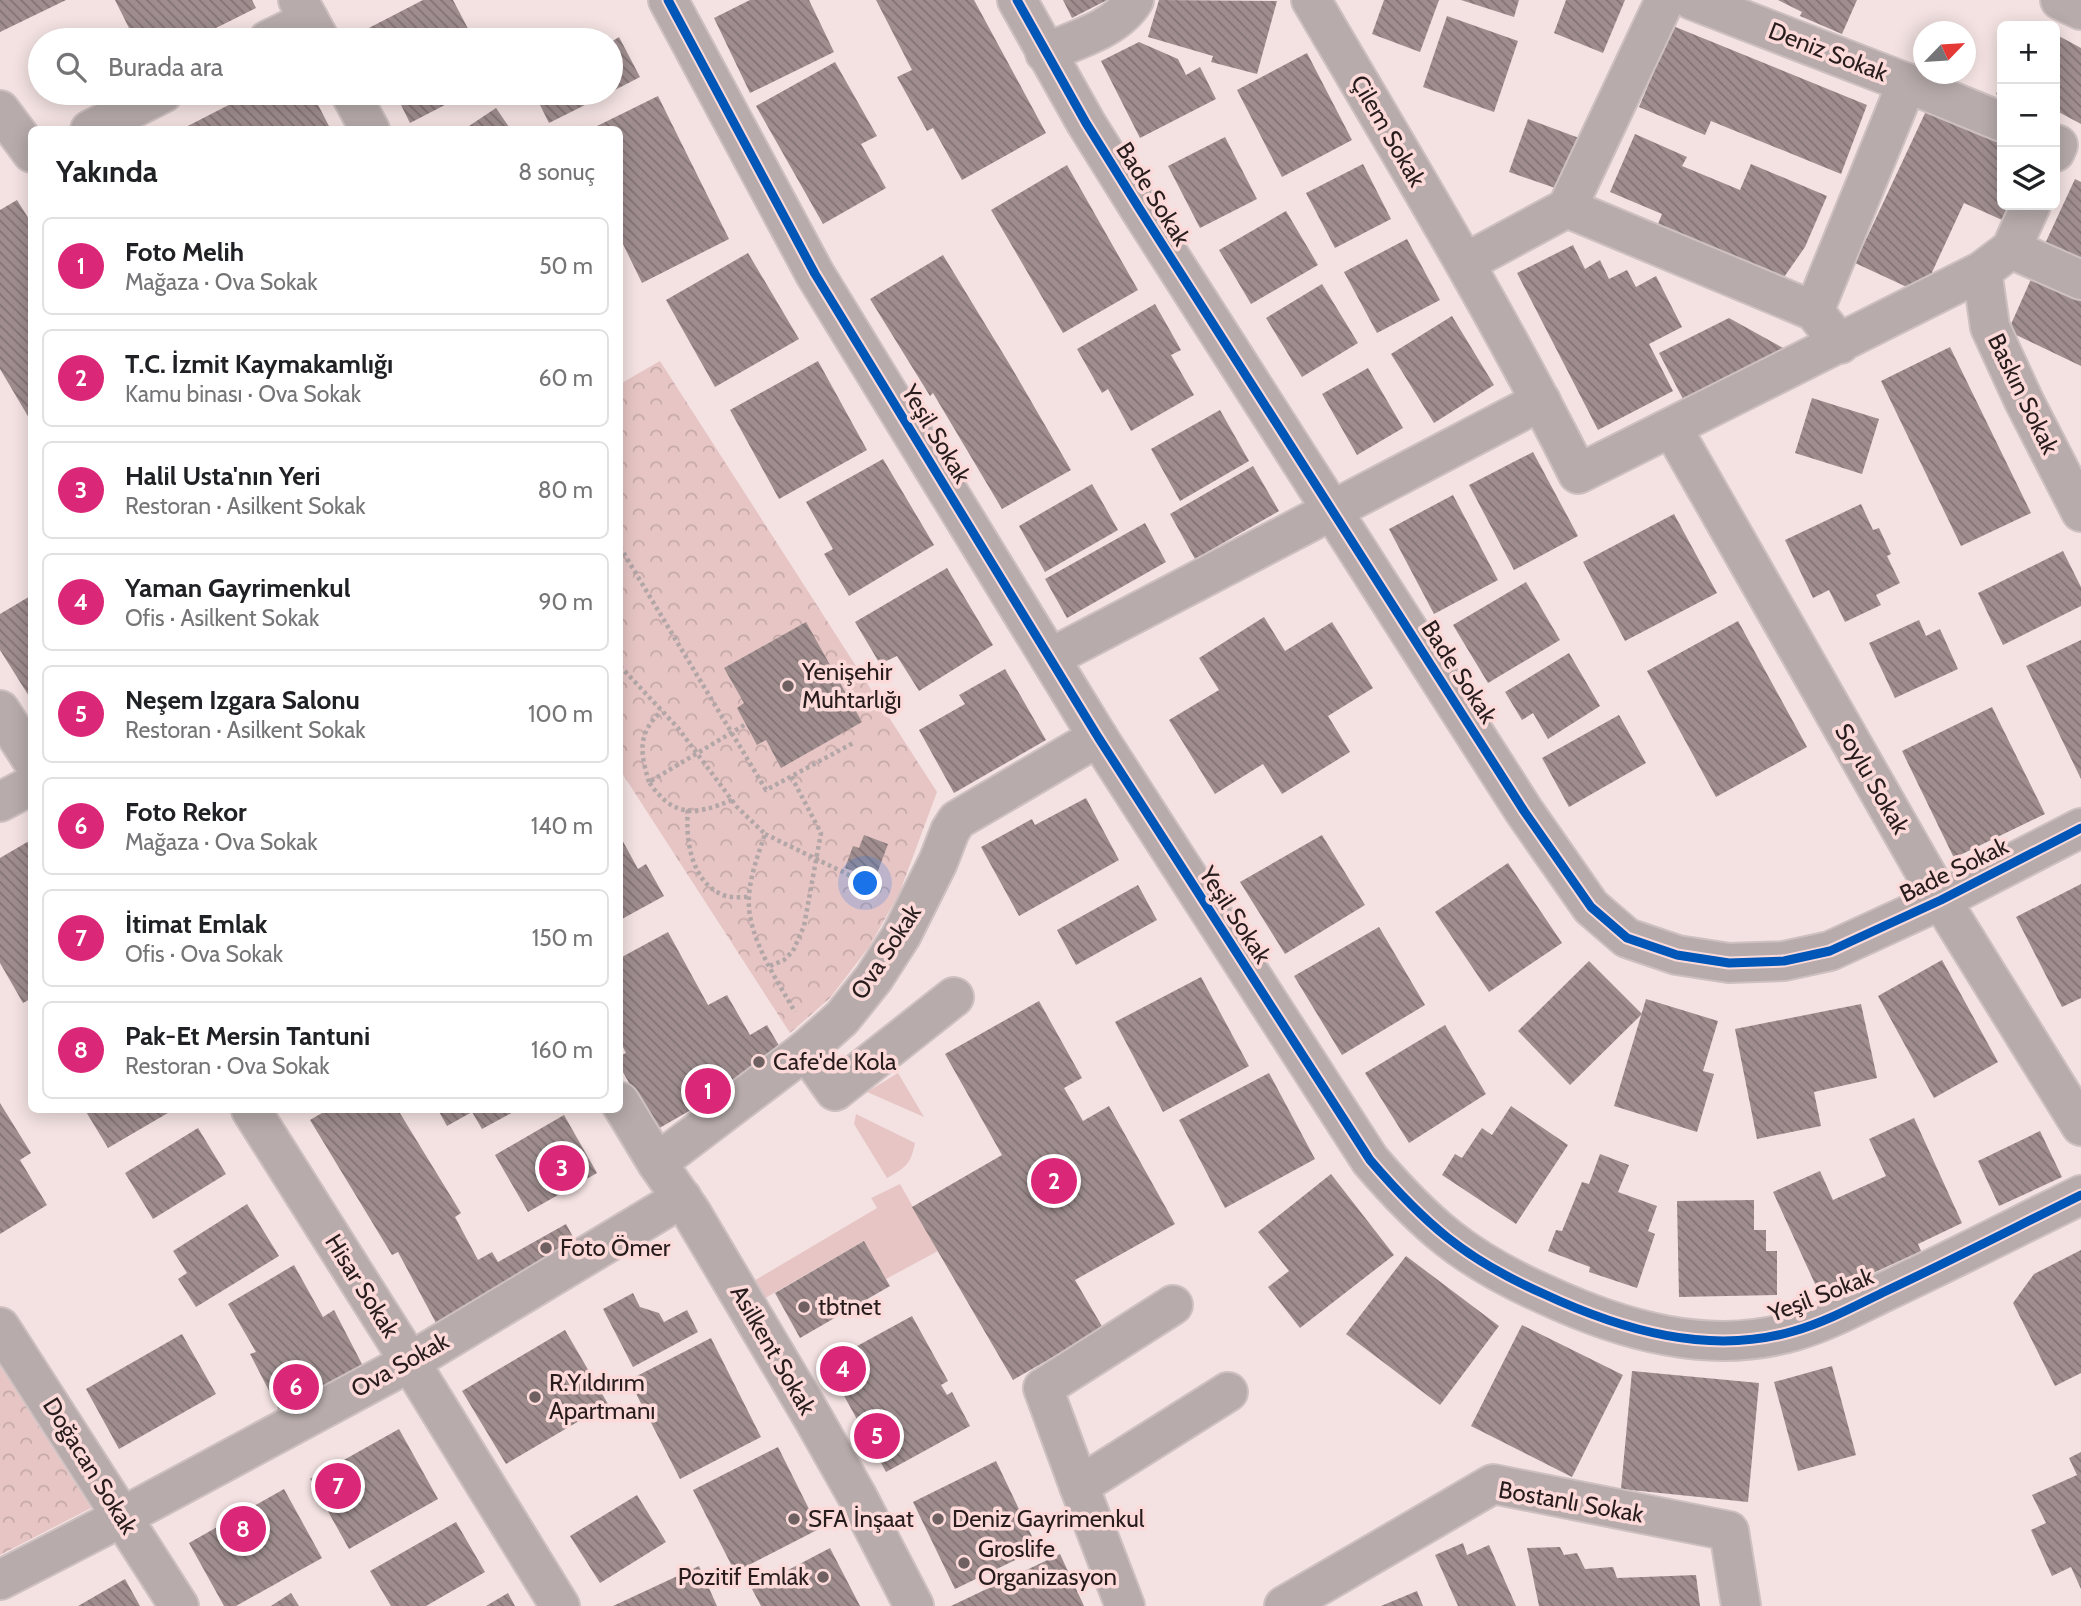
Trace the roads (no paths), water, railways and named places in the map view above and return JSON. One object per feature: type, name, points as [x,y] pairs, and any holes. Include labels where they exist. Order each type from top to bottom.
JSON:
[{"type":"street","name":"Yeşil Sokak","points":[[668,0],[815,274],[1098,737],[1370,1160],[1409,1204],[1449,1239],[1506,1277],[1569,1306],[1633,1329],[1694,1340],[1745,1341],[1795,1331],[1837,1314],[2081,1195]]},
{"type":"street","name":"Bade Sokak","points":[[1017,0],[1086,123],[1139,208],[1532,821],[1591,907],[1627,937],[1677,955],[1729,963],[1784,961],[1830,951],[1941,900],[2081,828]]},
{"type":"street","points":[[1045,53],[1116,21],[1134,0]]},
{"type":"street","name":"Çilem Sokak","points":[[1311,0],[1465,263],[1541,401]]},
{"type":"street","points":[[1465,263],[1567,208],[1665,0]]},
{"type":"street","name":"Deniz Sokak","points":[[1692,0],[1997,120]]},
{"type":"street","points":[[2060,0],[2081,10]]},
{"type":"street","points":[[284,28],[305,12]]},
{"type":"street","points":[[1814,310],[1907,83]]},
{"type":"street","points":[[98,126],[139,105]]},
{"type":"street","points":[[356,105],[368,126]]},
{"type":"street","points":[[0,110],[28,148]]},
{"type":"street","points":[[1567,208],[1814,310],[1840,344]]},
{"type":"street","points":[[1051,658],[1541,401],[1578,474],[1840,344],[1997,260],[2028,210]]},
{"type":"street","points":[[1997,260],[2081,280]]},
{"type":"street","name":"Baskın Sokak","points":[[1997,260],[1990,327],[2024,401],[2081,512]]},
{"type":"street","name":"Soylu Sokak","points":[[1672,428],[1941,900],[2081,1126]]},
{"type":"street","points":[[0,710],[28,754]]},
{"type":"street","name":"Ova Sokak","points":[[657,1163],[842,1018],[874,978],[901,936],[957,820],[1098,737]]},
{"type":"street","points":[[0,802],[28,787]]},
{"type":"street","points":[[809,1046],[835,1091],[954,998]]},
{"type":"street","name":"Asilkent Sokak","points":[[623,1107],[682,1198],[857,1496],[914,1606]]},
{"type":"street","name":"Hisar Sokak","points":[[253,1113],[560,1606]]},
{"type":"street","name":"Ova Sokak","points":[[0,1580],[410,1362],[682,1198]]},
{"type":"street","points":[[1125,1606],[1043,1388],[1173,1305]]},
{"type":"street","name":"Doğacan Sokak","points":[[0,1327],[179,1606]]},
{"type":"street","points":[[1079,1486],[1228,1392]]},
{"type":"street","name":"Bostanlı Sokak","points":[[1284,1606],[1493,1484],[1729,1531],[1741,1606]]},
{"type":"place","name":"Yenişehir Muhtarlığı","points":[[788,686]]},
{"type":"place","name":"Cafe'de Kola","points":[[759,1062]]},
{"type":"place","name":"Foto Melih","points":[[708,1091]]},
{"type":"place","name":"Halil Usta'nın Yeri","points":[[562,1168]]},
{"type":"place","name":"T.C. İzmit Kaymakamlığı","points":[[1054,1181]]},
{"type":"place","name":"Foto Ömer","points":[[546,1248]]},
{"type":"place","name":"tbtnet","points":[[804,1307]]},
{"type":"place","name":"Yaman Gayrimenkul","points":[[843,1369]]},
{"type":"place","name":"Foto Rekor","points":[[296,1387]]},
{"type":"place","name":"R.Yıldırım Apartmanı","points":[[535,1397]]},
{"type":"place","name":"Neşem Izgara Salonu","points":[[877,1436]]},
{"type":"place","name":"İtimat Emlak","points":[[338,1486]]},
{"type":"place","name":"SFA İnşaat","points":[[794,1519]]},
{"type":"place","name":"Deniz Gayrimenkul","points":[[938,1519]]},
{"type":"place","name":"Pak-Et Mersin Tantuni","points":[[243,1529]]},
{"type":"place","name":"Groslife Organizasyon","points":[[964,1563]]},
{"type":"place","name":"Pozitif Emlak","points":[[823,1577]]}]
